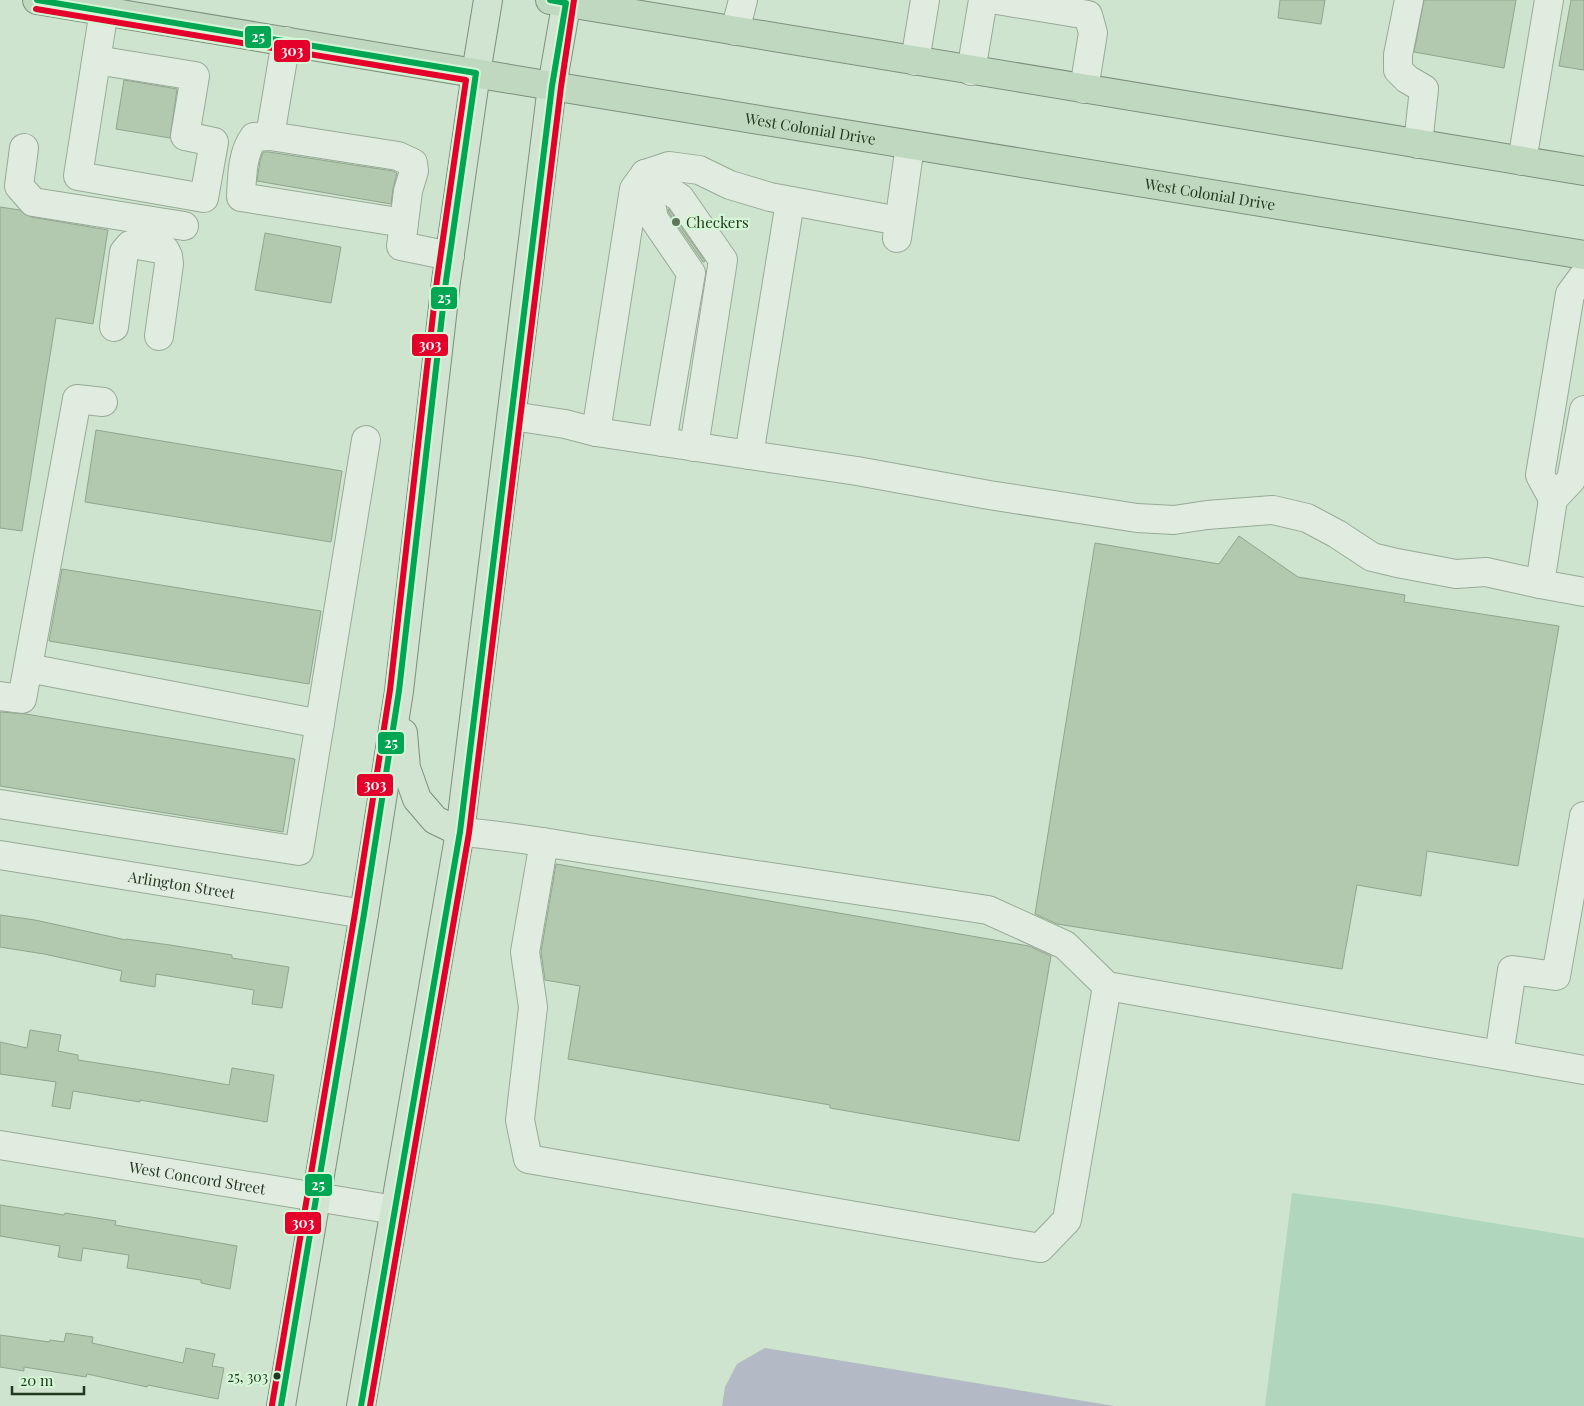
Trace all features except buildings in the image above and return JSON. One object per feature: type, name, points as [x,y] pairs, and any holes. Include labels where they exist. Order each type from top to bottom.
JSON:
[{"type":"highway","name":"West Colonial Drive","points":[[37,0],[1584,255]]},
{"type":"highway","points":[[561,1],[971,71],[1584,171]]},
{"type":"main road","points":[[281,1406],[364,914],[399,691],[450,256],[488,0]]},
{"type":"main road","points":[[361,1406],[460,832],[561,1]]},
{"type":"main road","points":[[399,691],[406,768],[417,799],[435,820],[460,832]]},
{"type":"street","points":[[735,31],[743,0]]},
{"type":"street","points":[[916,61],[925,0]]},
{"type":"street","points":[[971,71],[983,0]]},
{"type":"street","points":[[997,0],[1088,15],[1093,33],[1084,89]]},
{"type":"street","points":[[1409,0],[1398,55],[1398,70],[1424,89],[1418,144]]},
{"type":"street","points":[[1522,161],[1549,0]]},
{"type":"street","points":[[96,60],[195,76],[185,136],[214,142],[204,198],[78,176],[96,60],[104,10]]},
{"type":"street","points":[[270,136],[286,41]]},
{"type":"street","points":[[404,223],[241,197],[243,170],[248,145],[254,137],[270,136],[398,156],[413,163],[414,171],[408,191],[402,246],[450,256]]},
{"type":"street","points":[[596,432],[634,189],[645,174],[669,166],[699,170],[730,184],[790,202],[898,230],[910,145]]},
{"type":"street","points":[[24,148],[19,186],[33,202],[184,226]]},
{"type":"street","points":[[645,174],[654,219],[691,273],[662,442]]},
{"type":"street","points":[[645,174],[680,198],[723,260],[694,447]]},
{"type":"street","points":[[749,455],[790,202]]},
{"type":"street","points":[[114,327],[124,252],[130,245],[165,250],[169,264],[159,336]]},
{"type":"street","points":[[1553,499],[1540,475],[1570,294],[1584,275]]},
{"type":"street","points":[[0,696],[22,699],[77,399],[103,402]]},
{"type":"street","points":[[1540,584],[1553,499],[1571,480],[1584,410]]},
{"type":"street","points":[[512,416],[565,424],[596,432],[857,471],[950,489],[1137,518],[1174,520],[1273,510],[1307,518],[1337,534],[1372,557],[1397,564],[1456,574],[1486,572],[1584,592]]},
{"type":"street","points":[[0,804],[299,851],[366,440]]},
{"type":"street","points":[[28,668],[320,724]]},
{"type":"street","points":[[1499,1055],[1512,970],[1556,976],[1584,816]]},
{"type":"street","points":[[460,832],[544,842],[988,910],[1065,945],[1107,986],[1584,1070]]},
{"type":"street","points":[[544,842],[525,952],[533,1007],[520,1120],[528,1160],[1040,1248],[1067,1220],[1107,986]]},
{"type":"street","name":"Arlington Street","points":[[0,854],[364,914]]},
{"type":"street","name":"West Concord Street","points":[[0,1144],[395,1210]]},
{"type":"green space","points":[[1292,1193],[1384,1205],[1584,1238],[1584,1406],[1265,1406]]},
{"type":"shaded area","points":[[765,1348],[1114,1406],[722,1406],[725,1387],[737,1364]]},
{"type":"transit line","name":"25","points":[[37,0],[476,73],[446,281],[399,691],[364,914],[281,1406]]},
{"type":"transit line","name":"25","points":[[361,1406],[460,832],[552,86],[566,3],[550,0]]},
{"type":"transit line","name":"303","points":[[370,1406],[469,833],[561,87],[574,0]]},
{"type":"transit line","name":"303","points":[[36,9],[466,80],[437,280],[390,690],[355,913],[272,1405]]},
{"type":"place","name":"Checkers","points":[[676,222]]},
{"type":"place","name":"25, 303","points":[[277,1376]]}]
